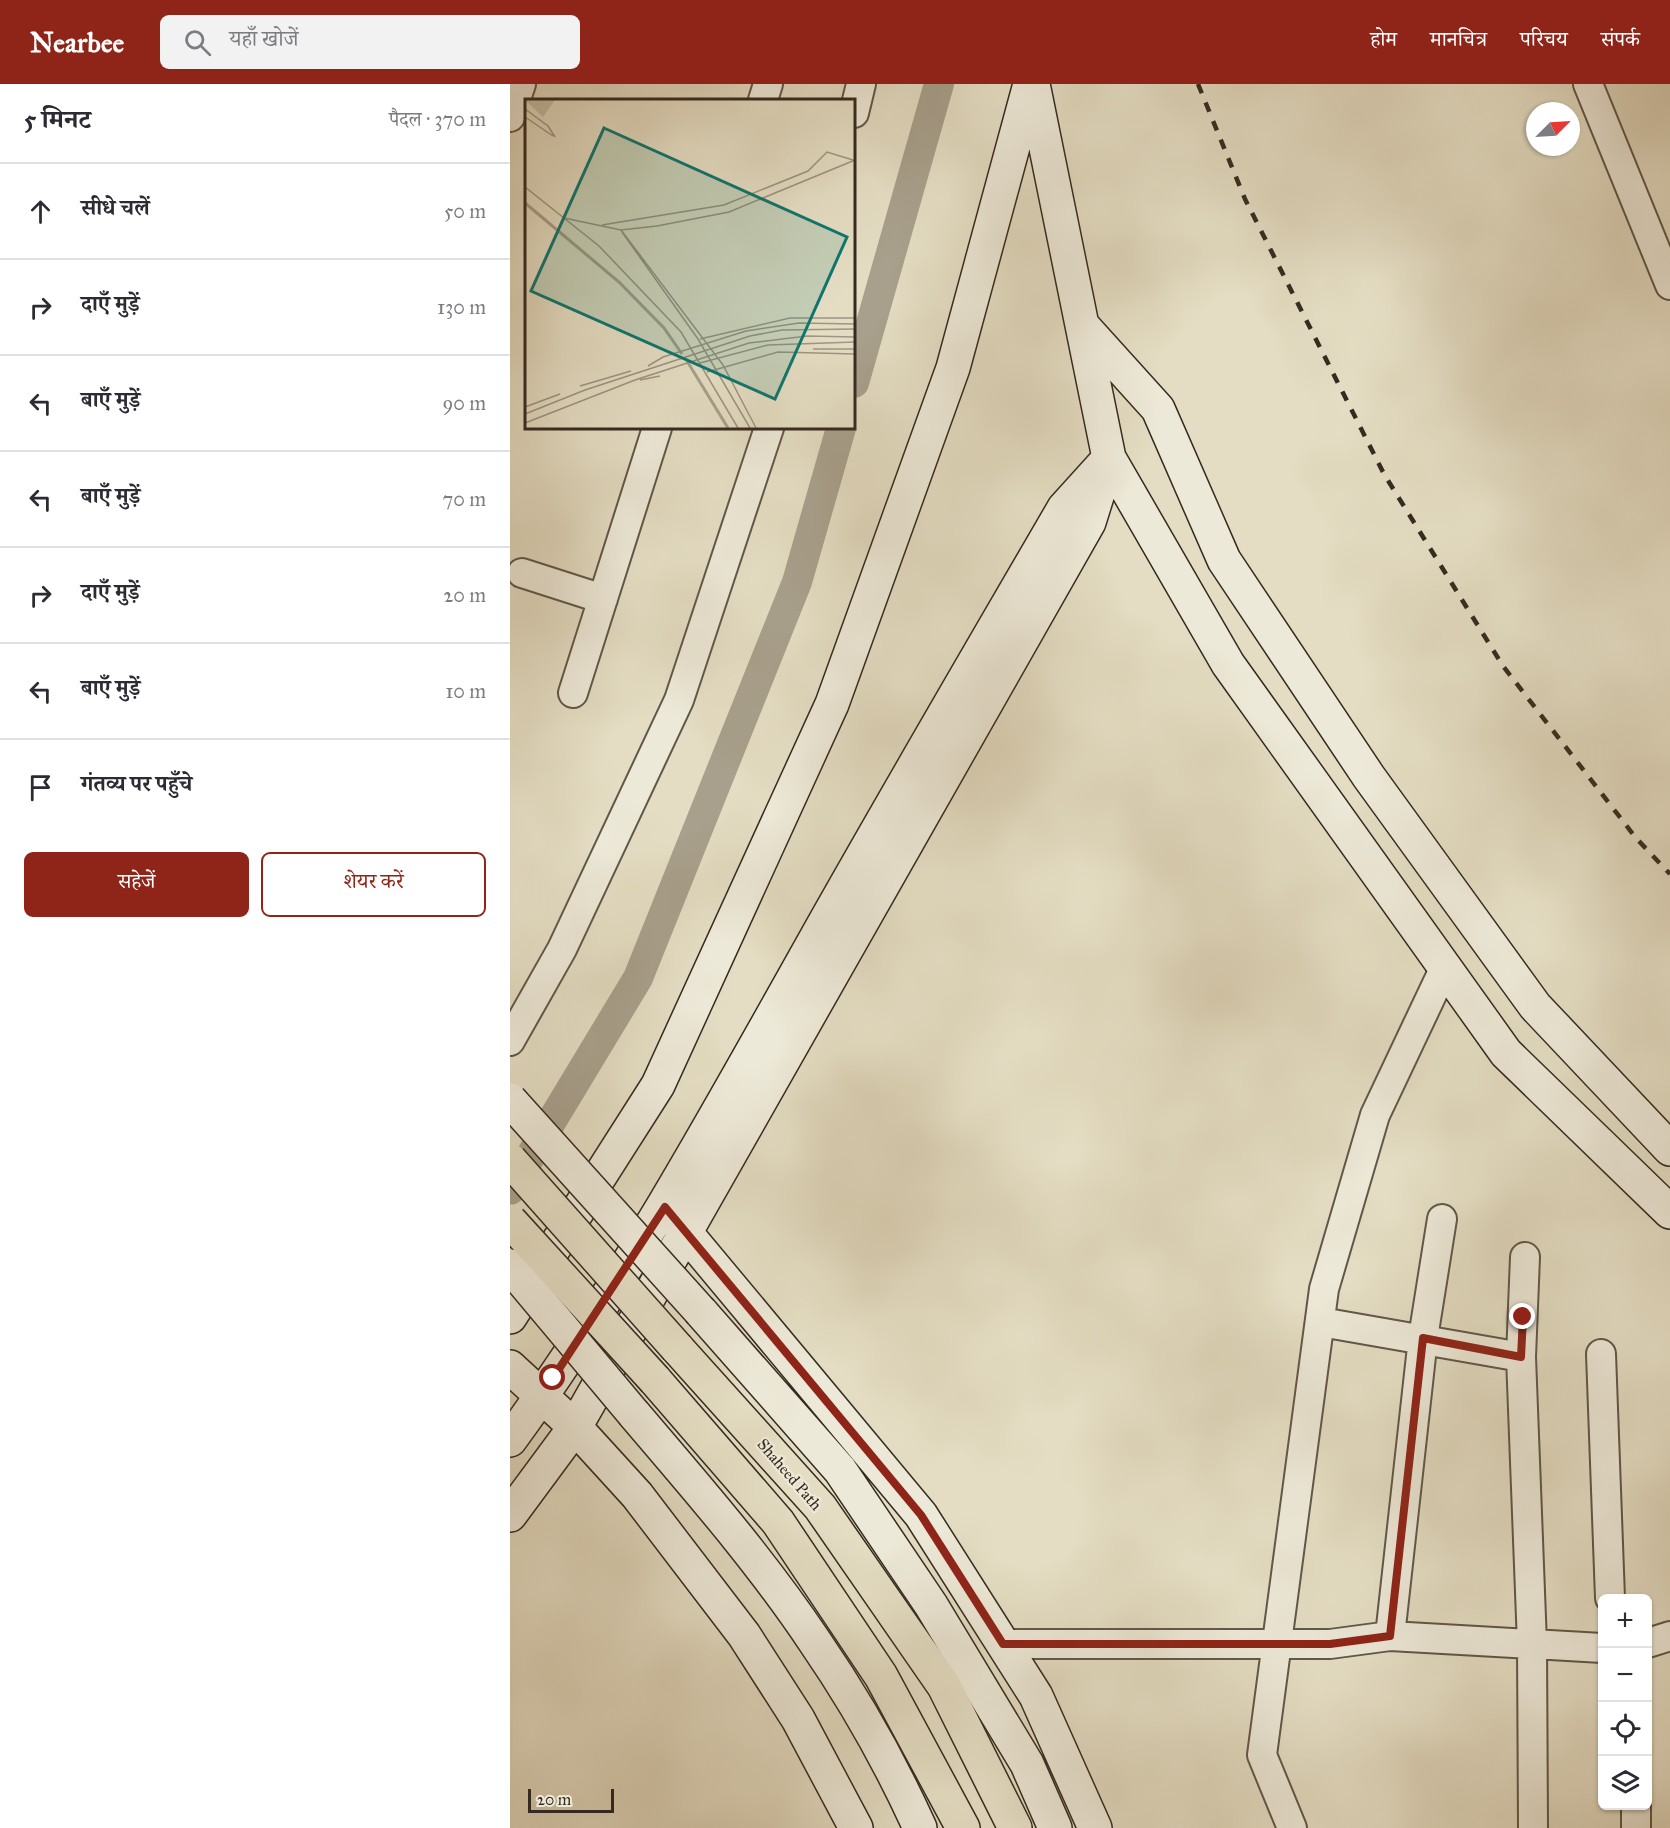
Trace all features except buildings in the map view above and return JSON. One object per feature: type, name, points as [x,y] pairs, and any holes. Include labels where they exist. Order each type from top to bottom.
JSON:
[{"type":"highway","name":"Shaheed Path","points":[[510,1160],[820,1507],[944,1686],[1015,1828]]},
{"type":"highway","points":[[510,1221],[655,1380],[778,1522],[881,1676],[963,1828]]},
{"type":"street","points":[[510,117],[520,84]]},
{"type":"street","points":[[763,99],[768,84]]},
{"type":"street","points":[[855,109],[861,84]]},
{"type":"street","points":[[1032,84],[1109,458],[1228,663],[1506,1053],[1670,1212]]},
{"type":"street","points":[[510,1317],[658,1085],[832,704],[953,368],[1032,84]]},
{"type":"street","points":[[1588,84],[1669,280]]},
{"type":"street","points":[[1082,325],[1158,410],[1224,560],[1369,777],[1535,1006],[1670,1149]]},
{"type":"street","points":[[573,693],[657,429]]},
{"type":"street","points":[[510,1039],[562,949],[679,700],[769,429]]},
{"type":"street","points":[[510,1440],[541,1397],[665,1207],[854,869],[1064,508],[1109,458]]},
{"type":"street","points":[[510,1515],[575,1427],[1089,522],[1109,458]]},
{"type":"street","points":[[522,573],[603,599]]},
{"type":"street","points":[[1292,1828],[1262,1755],[1324,1289],[1375,1115],[1445,967]]},
{"type":"street","points":[[510,1100],[840,1470],[931,1605],[1027,1764],[1055,1828]]},
{"type":"street","points":[[665,1207],[921,1515],[1036,1696],[1095,1828]]},
{"type":"street","points":[[1390,1636],[1423,1338],[1442,1219]]},
{"type":"street","points":[[1525,1257],[1521,1357],[1532,1644],[1533,1828]]},
{"type":"street","points":[[510,1266],[728,1524],[816,1642],[898,1780],[920,1828]]},
{"type":"street","points":[[1321,1322],[1423,1338],[1521,1357]]},
{"type":"street","points":[[1601,1354],[1610,1594]]},
{"type":"street","points":[[510,1367],[575,1427],[637,1495],[744,1635],[798,1719],[856,1828]]},
{"type":"street","points":[[1003,1644],[1330,1644],[1390,1636],[1598,1648]]},
{"type":"street","points":[[1652,1641],[1670,1636]]},
{"type":"street","points":[[1636,1810],[1636,1828]]},
{"type":"waterway","points":[[855,379],[939,84]]},
{"type":"waterway","points":[[510,1190],[638,978],[797,582],[841,429]]},
{"type":"railway","points":[[1198,84],[1245,199],[1384,474],[1503,666],[1636,838],[1670,874]]},
{"type":"route","points":[[553,1378],[665,1207],[921,1515],[1003,1644],[1330,1644],[1390,1636],[1423,1338],[1521,1357],[1523,1317]]}]
